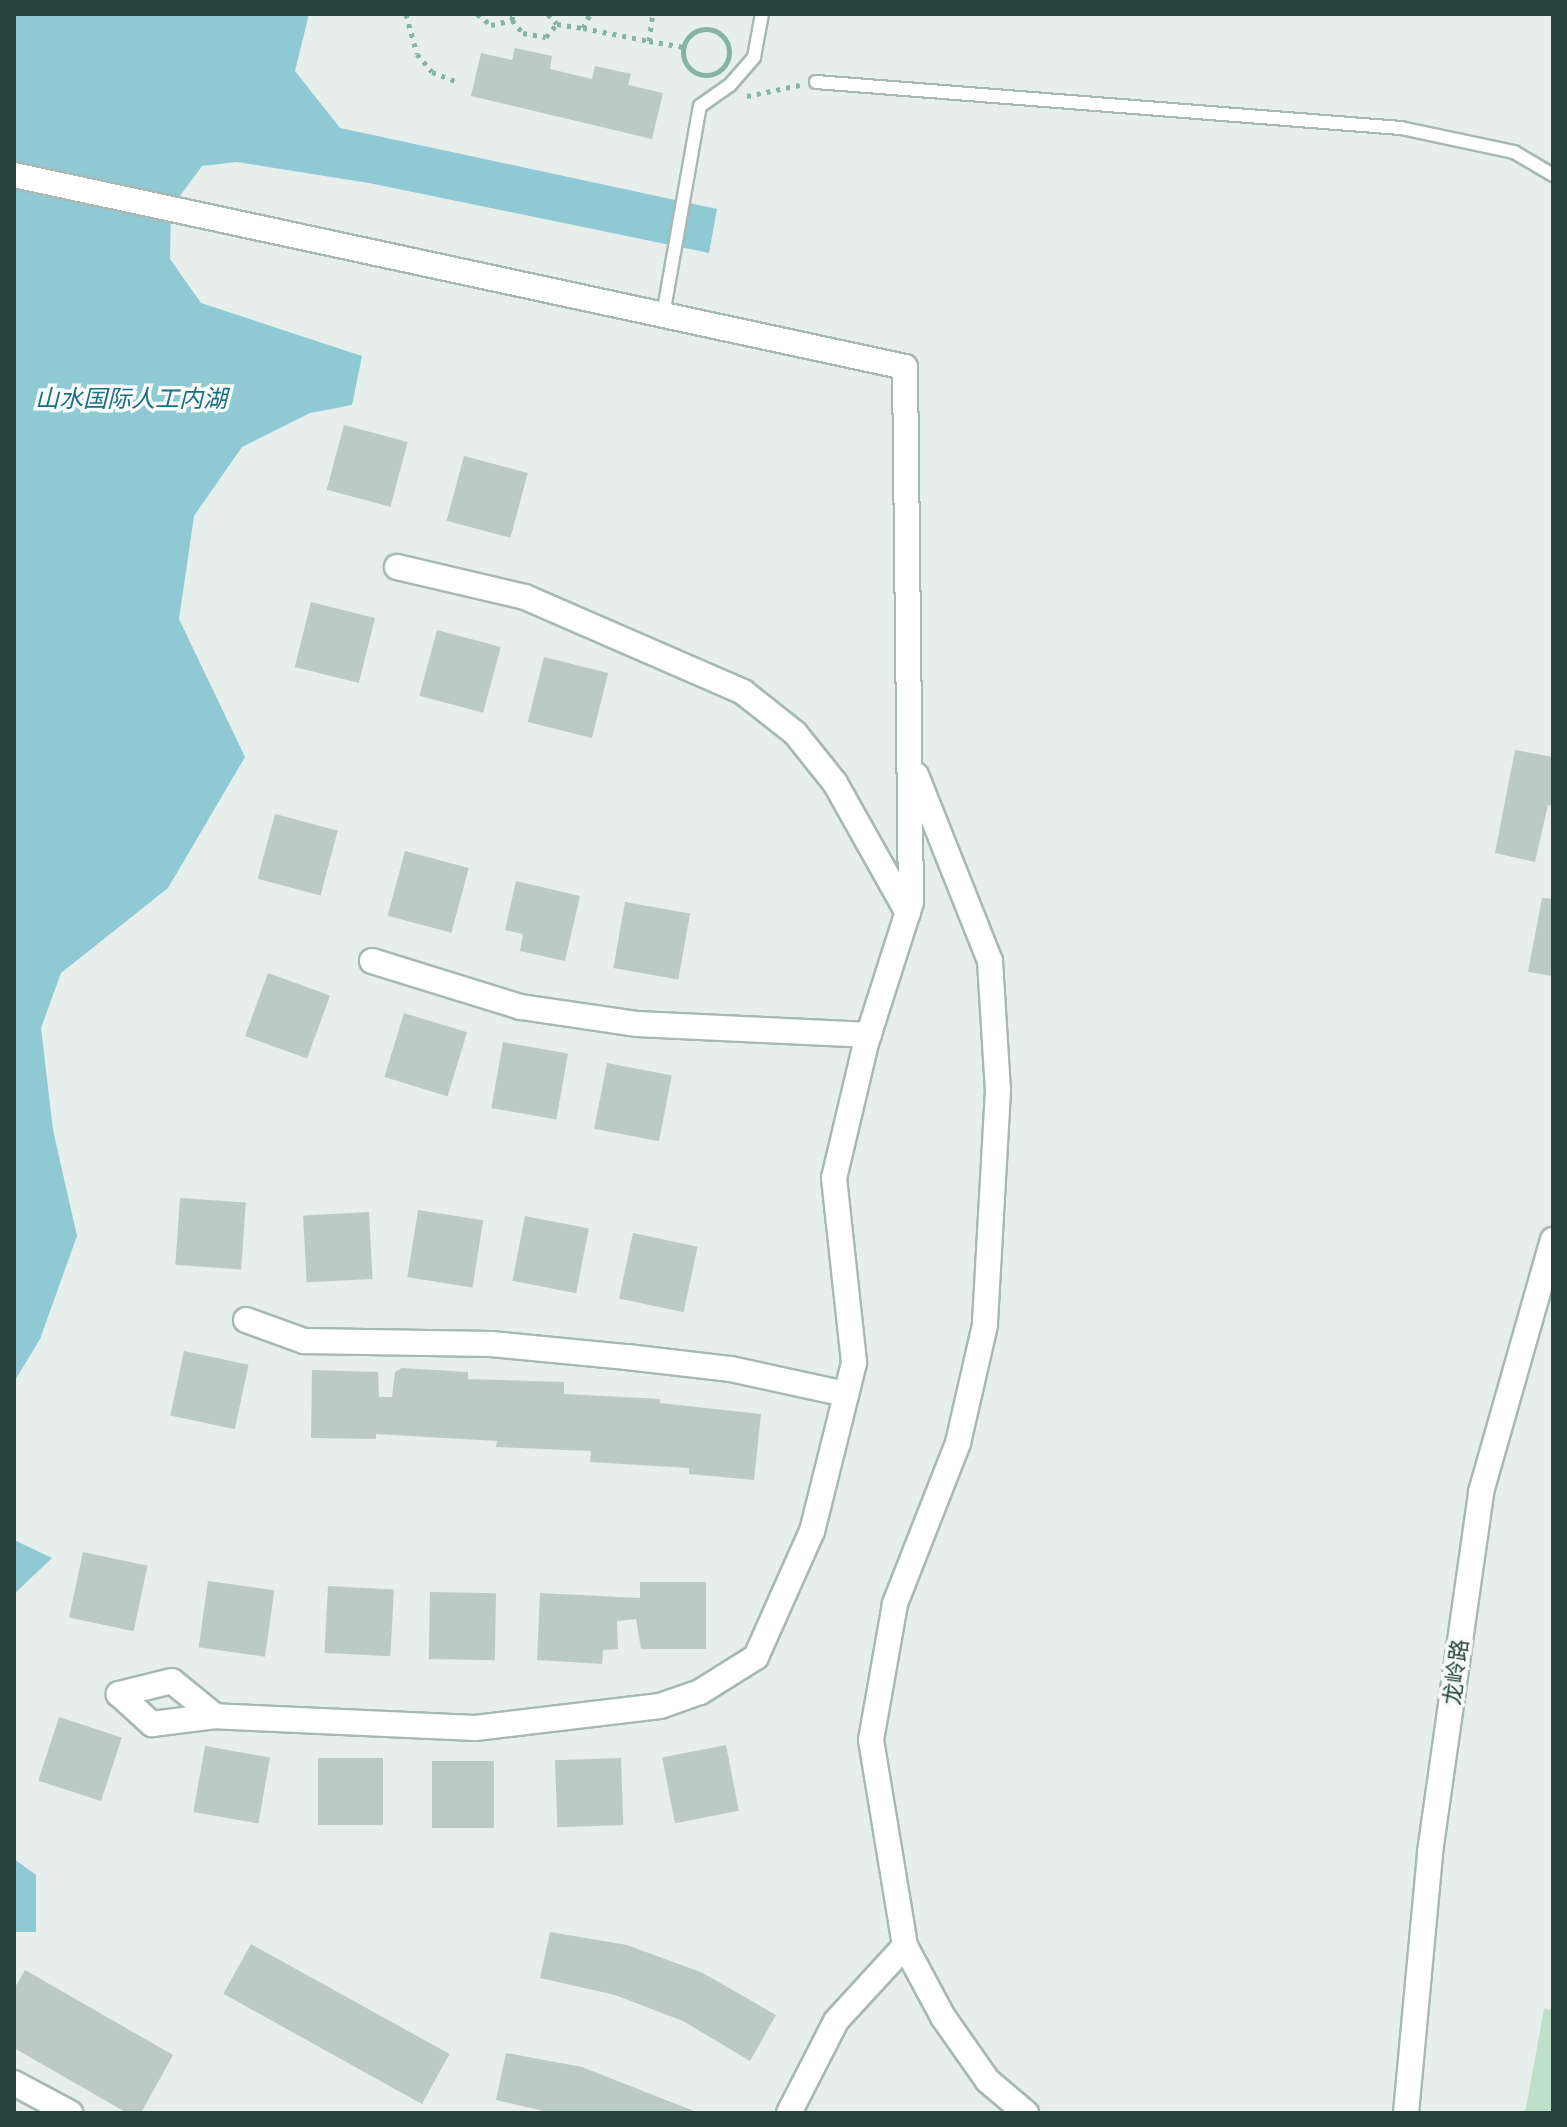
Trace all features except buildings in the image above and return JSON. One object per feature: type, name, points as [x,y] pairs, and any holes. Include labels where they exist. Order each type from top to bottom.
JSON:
[{"type":"street","points":[[14,175],[905,367],[910,761],[908,913],[869,1035],[834,1178],[854,1363],[812,1531],[756,1657],[700,1692],[660,1706],[475,1728],[215,1716]]},
{"type":"street","points":[[397,567],[525,597],[743,692],[795,733],[835,783],[908,913]]},
{"type":"street","points":[[910,761],[990,961],[998,1090],[985,1325],[958,1443],[895,1604],[871,1740],[905,1946],[943,2017],[988,2081],[1026,2113]]},
{"type":"street","points":[[372,961],[521,1007],[638,1024],[869,1035]]},
{"type":"street","name":"龙岭路","points":[[1406,2113],[1430,1852],[1481,1492],[1553,1240]]},
{"type":"street","points":[[246,1320],[304,1341],[491,1344],[627,1357],[731,1369],[846,1394]]},
{"type":"street","points":[[789,2113],[836,2021],[905,1946]]},
{"type":"street","points":[[14,2083],[70,2113]]},
{"type":"lane","points":[[663,315],[686,167],[700,106],[730,85],[754,57],[762,14]]},
{"type":"lane","points":[[816,82],[1401,128],[1514,152],[1553,175]]},
{"type":"path","points":[[477,14],[491,25],[512,17],[523,33],[546,37],[557,24]]},
{"type":"path","points":[[548,14],[557,24],[683,47]]},
{"type":"path","points":[[583,28],[590,14]]},
{"type":"path","points":[[649,41],[653,14]]},
{"type":"path","points":[[410,15],[417,54],[432,72],[455,81]]},
{"type":"path","points":[[706,29],[726,40],[730,54],[718,73],[703,76],[689,68],[683,47],[692,33],[706,29]]},
{"type":"path","points":[[744,97],[816,82]]},
{"type":"green space","points":[[1544,2009],[1553,2010],[1553,2113],[1525,2113]]},
{"type":"water","name":"山水国际人工内湖","points":[[14,14],[309,14],[295,71],[340,128],[717,209],[709,253],[369,183],[237,162],[202,166],[171,208],[170,259],[201,303],[362,356],[352,405],[310,413],[242,447],[194,516],[179,619],[245,757],[168,888],[61,973],[41,1028],[53,1130],[77,1236],[40,1339],[14,1382]]},
{"type":"water","points":[[14,1540],[52,1558],[14,1594]]},
{"type":"water","points":[[14,1859],[36,1875],[36,1932],[14,1932]]}]
